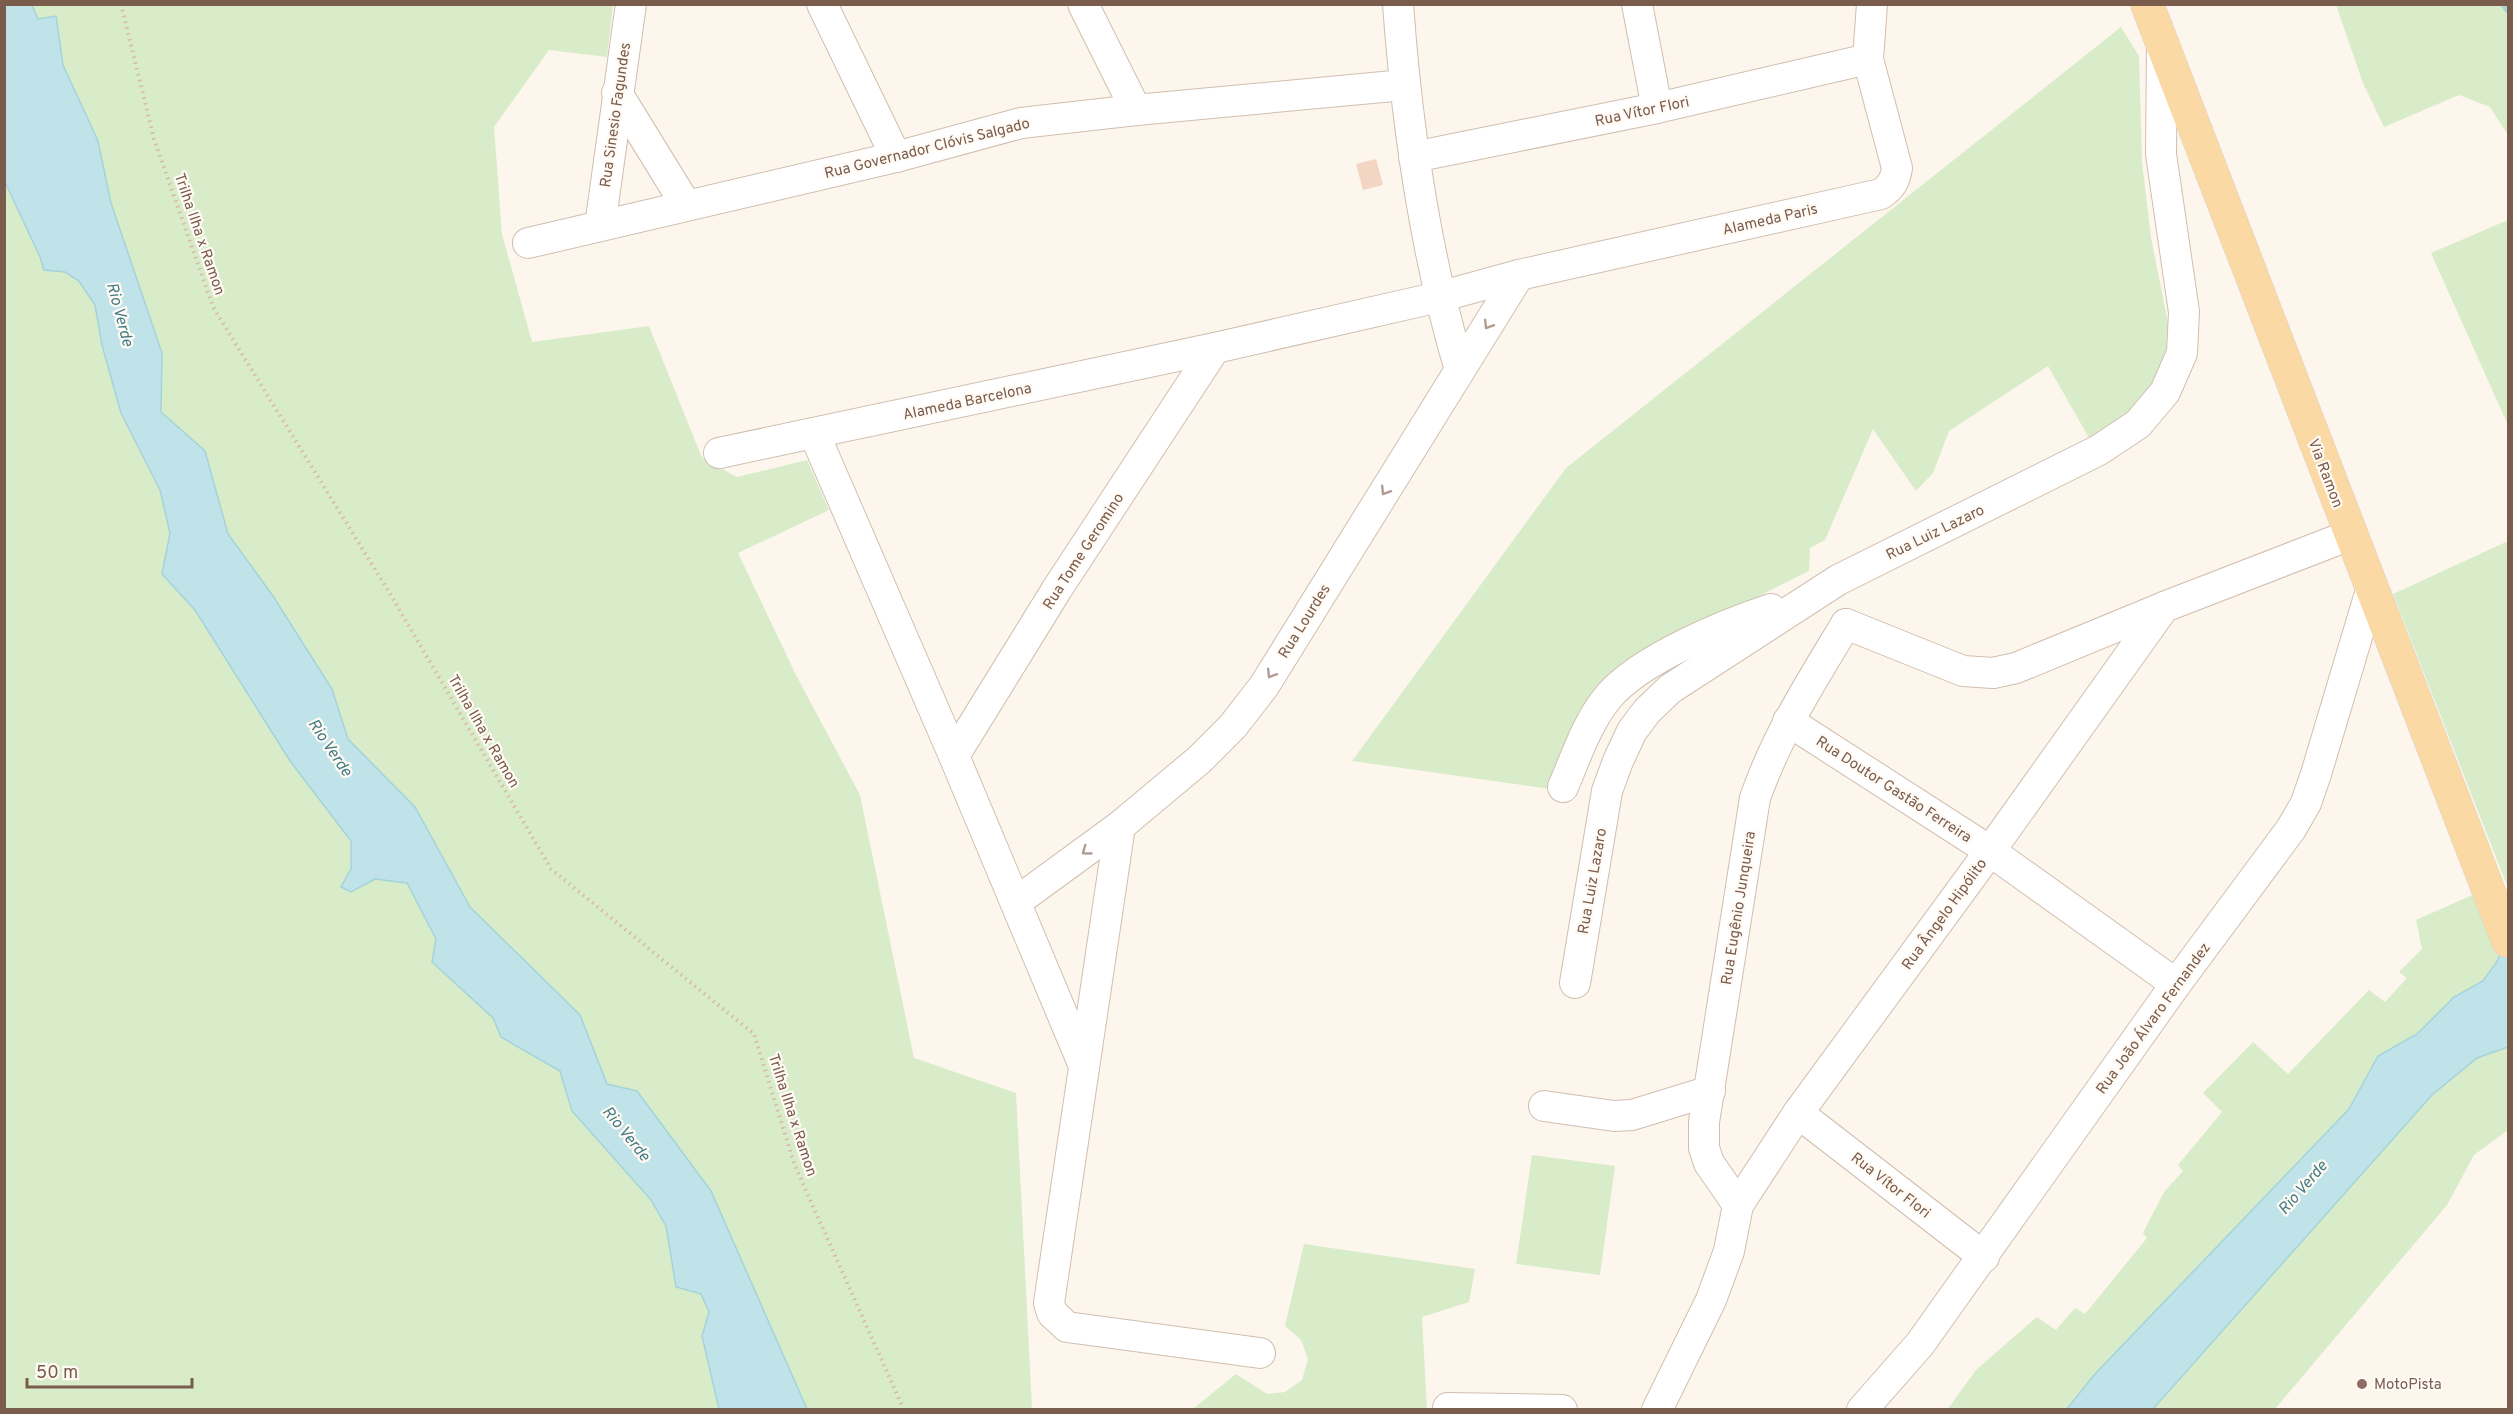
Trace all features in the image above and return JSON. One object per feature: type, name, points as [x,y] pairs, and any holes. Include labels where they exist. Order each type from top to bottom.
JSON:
[{"type":"main road","name":"Via Ramon","points":[[2147,4],[2350,536],[2437,752],[2508,941]]},
{"type":"street","name":"Rua Sinesio Fagundes","points":[[600,226],[631,4]]},
{"type":"street","points":[[822,4],[896,156]]},
{"type":"street","points":[[1083,4],[1136,110]]},
{"type":"street","points":[[1398,4],[1404,85],[1414,157],[1439,297],[1460,370]]},
{"type":"street","points":[[1637,4],[1658,108]]},
{"type":"street","name":"Alameda Paris","points":[[1439,297],[1519,275],[1881,194],[1891,187],[1896,179],[1897,168],[1868,59],[1872,4]]},
{"type":"street","name":"Rua Luiz Lazaro","points":[[1575,983],[1607,791],[1617,761],[1632,731],[1647,711],[1670,689],[1826,587],[2099,450],[2138,424],[2165,392],[2182,353],[2184,312],[2161,154],[2163,44]]},
{"type":"street","name":"Rua Vítor Flori","points":[[1414,157],[1658,108],[1868,59]]},
{"type":"street","name":"Rua Governador Clóvis Salgado","points":[[528,243],[896,156],[1021,123],[1404,85]]},
{"type":"street","points":[[617,93],[686,205]]},
{"type":"street","name":"Rua Lourdes","points":[[1016,902],[1120,826],[1199,760],[1233,726],[1264,686],[1519,275]]},
{"type":"street","name":"Alameda Barcelona","points":[[719,453],[1215,348],[1439,297]]},
{"type":"street","name":"Rua Tome Geromino","points":[[954,756],[1057,589],[1215,348]]},
{"type":"street","points":[[814,433],[954,756],[1084,1066]]},
{"type":"street","points":[[1563,787],[1591,724],[1608,697],[1628,678],[1731,623],[1826,587],[1846,624],[1963,671],[1993,673],[2016,668],[2164,607],[2350,536]]},
{"type":"street","name":"Rua João Álvaro Fernandez","points":[[1862,1410],[1920,1344],[2176,984],[2291,829],[2306,803],[2371,590]]},
{"type":"street","name":"Rua Ângelo Hipólito","points":[[1657,1410],[1711,1300],[1729,1251],[1738,1205],[1798,1113],[1990,851],[2164,607]]},
{"type":"street","name":"Rua Eugênio Junqueira","points":[[1738,1205],[1709,1163],[1704,1148],[1704,1122],[1755,798],[1769,760],[1788,721],[1846,624]]},
{"type":"street","name":"Rua Doutor Gastão Ferreira","points":[[1788,721],[1990,851],[2176,984]]},
{"type":"street","points":[[1120,826],[1049,1303],[1052,1313],[1068,1327],[1260,1353]]},
{"type":"street","points":[[1544,1106],[1614,1116],[1632,1115],[1710,1091]]},
{"type":"street","name":"Rua Vítor Flori","points":[[1798,1113],[1984,1257]]},
{"type":"street","points":[[1448,1408],[1562,1410]]},
{"type":"path","name":"Trilha Ilha x Ramon","points":[[121,4],[154,139],[213,307],[389,592],[551,869],[754,1034],[795,1166],[904,1410]]},
{"type":"green space","points":[[32,5],[613,5],[607,57],[549,50],[494,127],[502,234],[532,342],[649,326],[702,458],[737,477],[807,460],[829,510],[738,553],[796,675],[860,795],[914,1058],[1016,1093],[1032,1409],[807,1409],[711,1191],[607,1084],[580,1015],[470,907],[415,807],[348,739],[332,689],[273,596],[228,534],[205,451],[161,413],[162,353],[111,203],[98,141],[63,65],[56,17],[38,19]]},
{"type":"green space","points":[[2336,5],[2508,5],[2508,135],[2490,107],[2459,95],[2384,127],[2363,83]]},
{"type":"green space","points":[[2121,27],[2139,56],[2142,162],[2151,238],[2169,328],[2165,365],[2149,399],[2092,443],[2048,366],[1949,431],[1933,473],[1916,491],[1873,429],[1825,540],[1810,548],[1809,571],[1636,658],[1550,789],[1352,761],[1566,468]]},
{"type":"green space","points":[[4,182],[44,270],[65,272],[79,281],[95,305],[102,345],[121,413],[160,490],[170,533],[162,574],[195,610],[290,761],[351,841],[351,892],[375,879],[407,883],[436,939],[432,963],[494,1018],[501,1037],[560,1071],[572,1111],[651,1200],[666,1226],[676,1286],[701,1294],[709,1312],[702,1336],[719,1409],[5,1409]]},
{"type":"green space","points":[[2508,220],[2508,425],[2431,253]]},
{"type":"green space","points":[[2508,541],[2508,888],[2393,594]]},
{"type":"green space","points":[[2477,893],[2501,954],[2483,981],[2454,997],[2417,1034],[2378,1056],[2349,1109],[2094,1375],[2066,1409],[1947,1410],[1976,1370],[2037,1317],[2056,1330],[2075,1308],[2085,1314],[2147,1238],[2143,1233],[2164,1192],[2183,1171],[2178,1165],[2222,1112],[2203,1093],[2253,1042],[2288,1074],[2369,990],[2385,1002],[2407,978],[2399,972],[2422,949],[2416,920]]},
{"type":"green space","points":[[2508,1047],[2508,1130],[2474,1155],[2447,1205],[2275,1409],[2153,1410],[2432,1095],[2477,1058]]},
{"type":"green space","points":[[1532,1155],[1615,1166],[1600,1275],[1516,1264]]},
{"type":"green space","points":[[1304,1244],[1475,1269],[1469,1302],[1422,1317],[1427,1409],[1193,1409],[1236,1374],[1267,1394],[1285,1392],[1302,1380],[1308,1359],[1301,1340],[1285,1326]]},
{"type":"water","name":"Rio Verde","points":[[5,4],[32,5],[38,19],[56,16],[63,65],[98,141],[111,203],[162,353],[161,412],[205,451],[228,534],[273,596],[332,689],[348,739],[415,807],[470,907],[580,1015],[607,1084],[637,1091],[711,1191],[807,1409],[719,1409],[702,1336],[709,1312],[701,1294],[676,1287],[666,1226],[651,1200],[572,1111],[560,1071],[501,1037],[493,1018],[432,962],[436,939],[407,883],[375,879],[351,892],[341,887],[351,869],[351,841],[290,761],[195,610],[162,574],[170,533],[160,490],[121,413],[102,345],[95,305],[79,281],[65,272],[44,270],[5,182]]},
{"type":"water","name":"Rio Verde","points":[[2508,939],[2508,1047],[2477,1058],[2432,1095],[2153,1409],[2066,1410],[2094,1375],[2349,1109],[2378,1056],[2417,1034],[2454,997],[2483,981],[2496,963]]},
{"type":"building","points":[[1376,159],[1383,185],[1363,190],[1356,164]]},
{"type":"waterway","points":[[2504,4],[2508,10]]},
{"type":"place","name":"MotoPista","points":[[2362,1384]]}]
